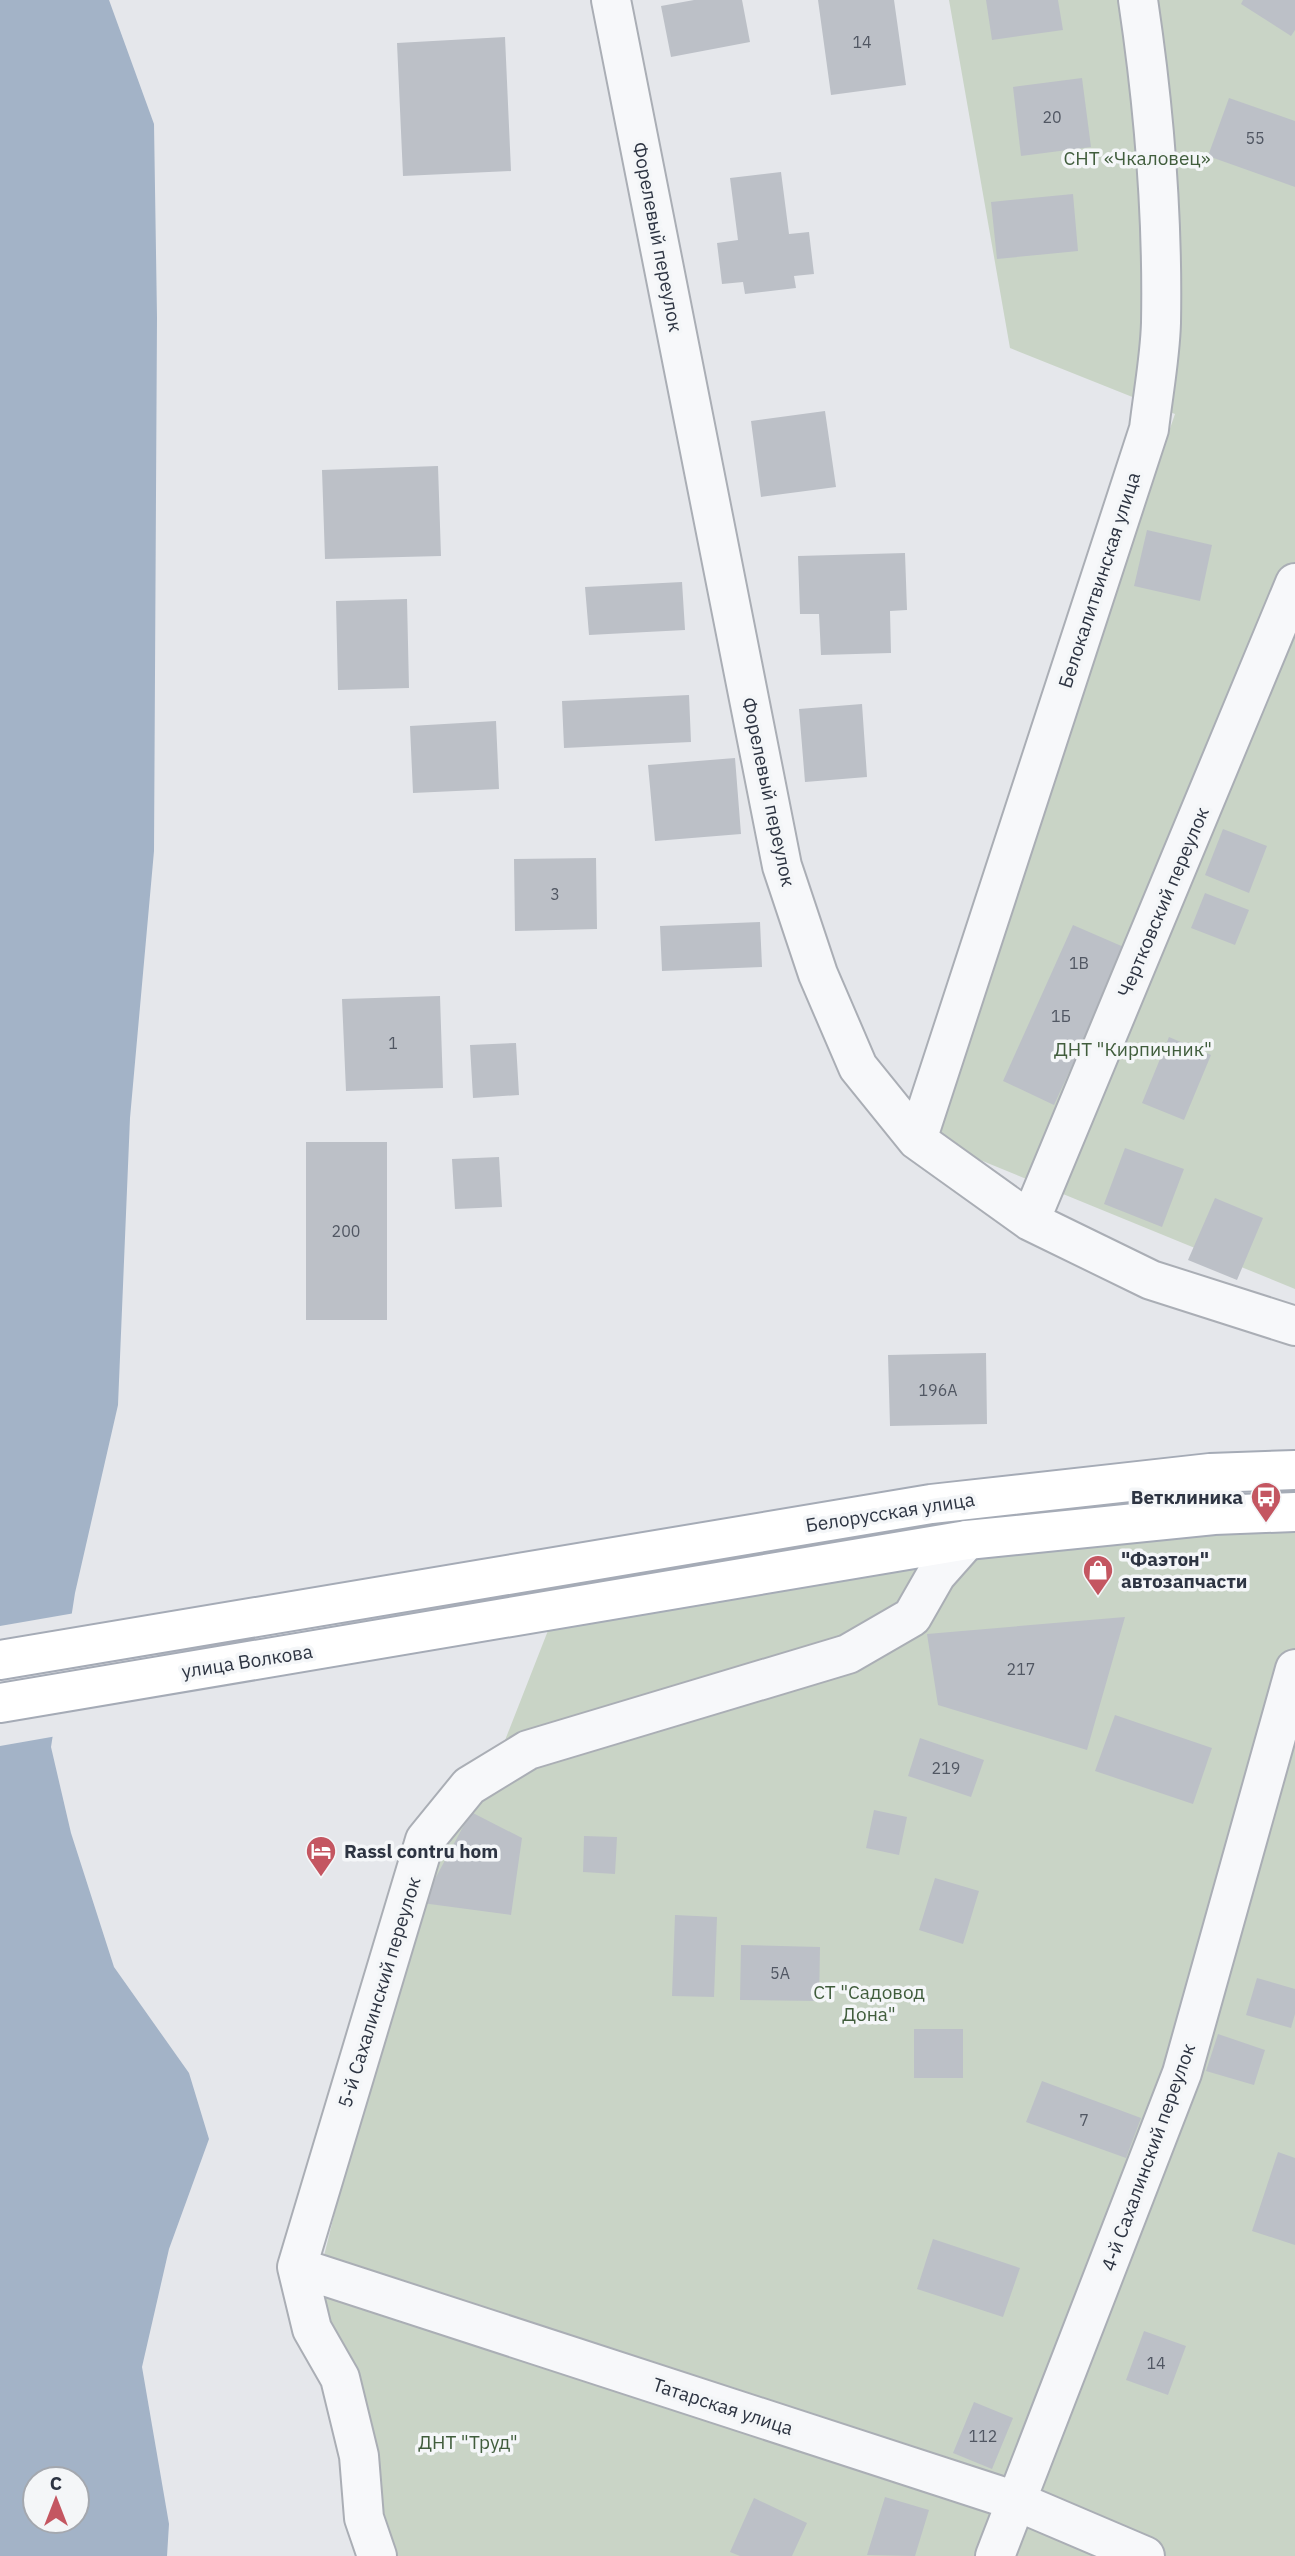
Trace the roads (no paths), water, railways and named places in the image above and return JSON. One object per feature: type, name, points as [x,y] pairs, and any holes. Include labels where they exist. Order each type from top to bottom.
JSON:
[{"type":"main road","name":"Белорусская улица","points":[[0,1660],[931,1504],[1210,1473],[1295,1470]]},
{"type":"main road","name":"Белорусская улица","points":[[494,1620],[967,1540],[1214,1516],[1295,1512]]},
{"type":"main road","name":"улица Волкова","points":[[0,1703],[494,1620]]},
{"type":"street","name":"Форелевый переулок","points":[[611,0],[782,866],[818,974],[858,1067],[917,1140],[1030,1221],[1151,1280],[1295,1326]]},
{"type":"street","name":"Белокалитвинская улица","points":[[917,1140],[1149,429],[1161,326],[1159,215],[1154,107],[1138,0]]},
{"type":"street","name":"Чертковский переулок","points":[[1030,1221],[1295,583]]},
{"type":"street","name":"5-й Сахалинский переулок","points":[[297,2267],[425,1840],[469,1786],[528,1749],[848,1654],[912,1617],[936,1575],[967,1540]]},
{"type":"street","name":"4-й Сахалинский переулок","points":[[995,2556],[1182,2073],[1295,1668]]},
{"type":"street","name":"Татарская улица","points":[[297,2267],[1016,2501],[1145,2556]]},
{"type":"street","points":[[297,2267],[312,2329],[340,2378],[359,2456],[364,2518],[377,2556]]},
{"type":"water","points":[[0,0],[109,0],[154,124],[157,317],[154,851],[130,1118],[118,1405],[75,1593],[51,1747],[71,1833],[114,1967],[189,2073],[209,2139],[169,2249],[142,2367],[169,2524],[167,2556],[0,2556]]},
{"type":"place","name":"Ветклиника","points":[[1266,1524]]},
{"type":"place","name":"\"Фаэтон\" автозапчасти","points":[[1098,1597]]},
{"type":"place","name":"Rassl contru hom","points":[[321,1878]]},
{"type":"park label","name":"СНТ «Чкаловец»","points":[[1137,158]]},
{"type":"park label","name":"ДНТ \"Кирпичник\"","points":[[1133,1049]]},
{"type":"park label","name":"СТ \"Садовод Дона\"","points":[[869,2003]]},
{"type":"park label","name":"ДНТ \"Труд\"","points":[[468,2442]]}]
